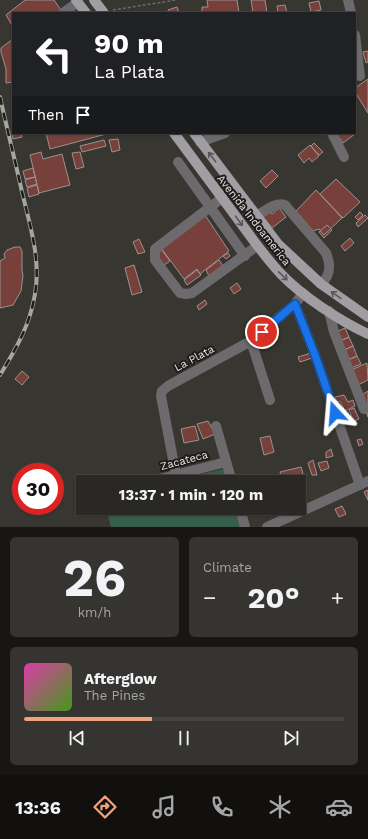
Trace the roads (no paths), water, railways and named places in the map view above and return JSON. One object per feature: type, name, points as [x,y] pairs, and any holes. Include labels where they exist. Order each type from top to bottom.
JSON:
[{"type":"main road","points":[[94,0],[108,12]]},
{"type":"main road","points":[[77,1],[85,12]]},
{"type":"main road","name":"Avenida Indoamerica","points":[[175,134],[258,246],[281,274],[303,293],[329,311],[356,329],[368,334]]},
{"type":"main road","name":"Avenida Indoamerica","points":[[195,134],[278,244],[321,284],[368,317]]},
{"type":"street","points":[[348,0],[351,12]]},
{"type":"street","points":[[64,12],[77,1]]},
{"type":"street","points":[[356,42],[361,76]]},
{"type":"street","points":[[200,142],[222,134]]},
{"type":"street","points":[[332,134],[344,157]]},
{"type":"street","points":[[178,162],[245,256]]},
{"type":"street","points":[[222,198],[155,249],[155,260],[180,293],[186,294],[192,293],[258,246]]},
{"type":"street","points":[[256,216],[276,205],[285,205],[326,253],[330,270],[327,279],[321,284]]},
{"type":"street","name":"La Plata","points":[[176,475],[160,396],[162,391],[168,386],[251,341],[295,304],[303,293]]},
{"type":"street","points":[[267,527],[314,504],[364,483],[295,304]]},
{"type":"street","points":[[329,311],[334,332],[364,409]]},
{"type":"street","points":[[251,341],[270,400]]},
{"type":"street","points":[[216,426],[230,475]]},
{"type":"street","name":"Zacateca","points":[[176,475],[226,462]]},
{"type":"street","points":[[242,515],[245,527]]},
{"type":"railway","points":[[0,97],[34,243],[37,268],[35,294],[30,316],[17,346],[0,375]]}]
